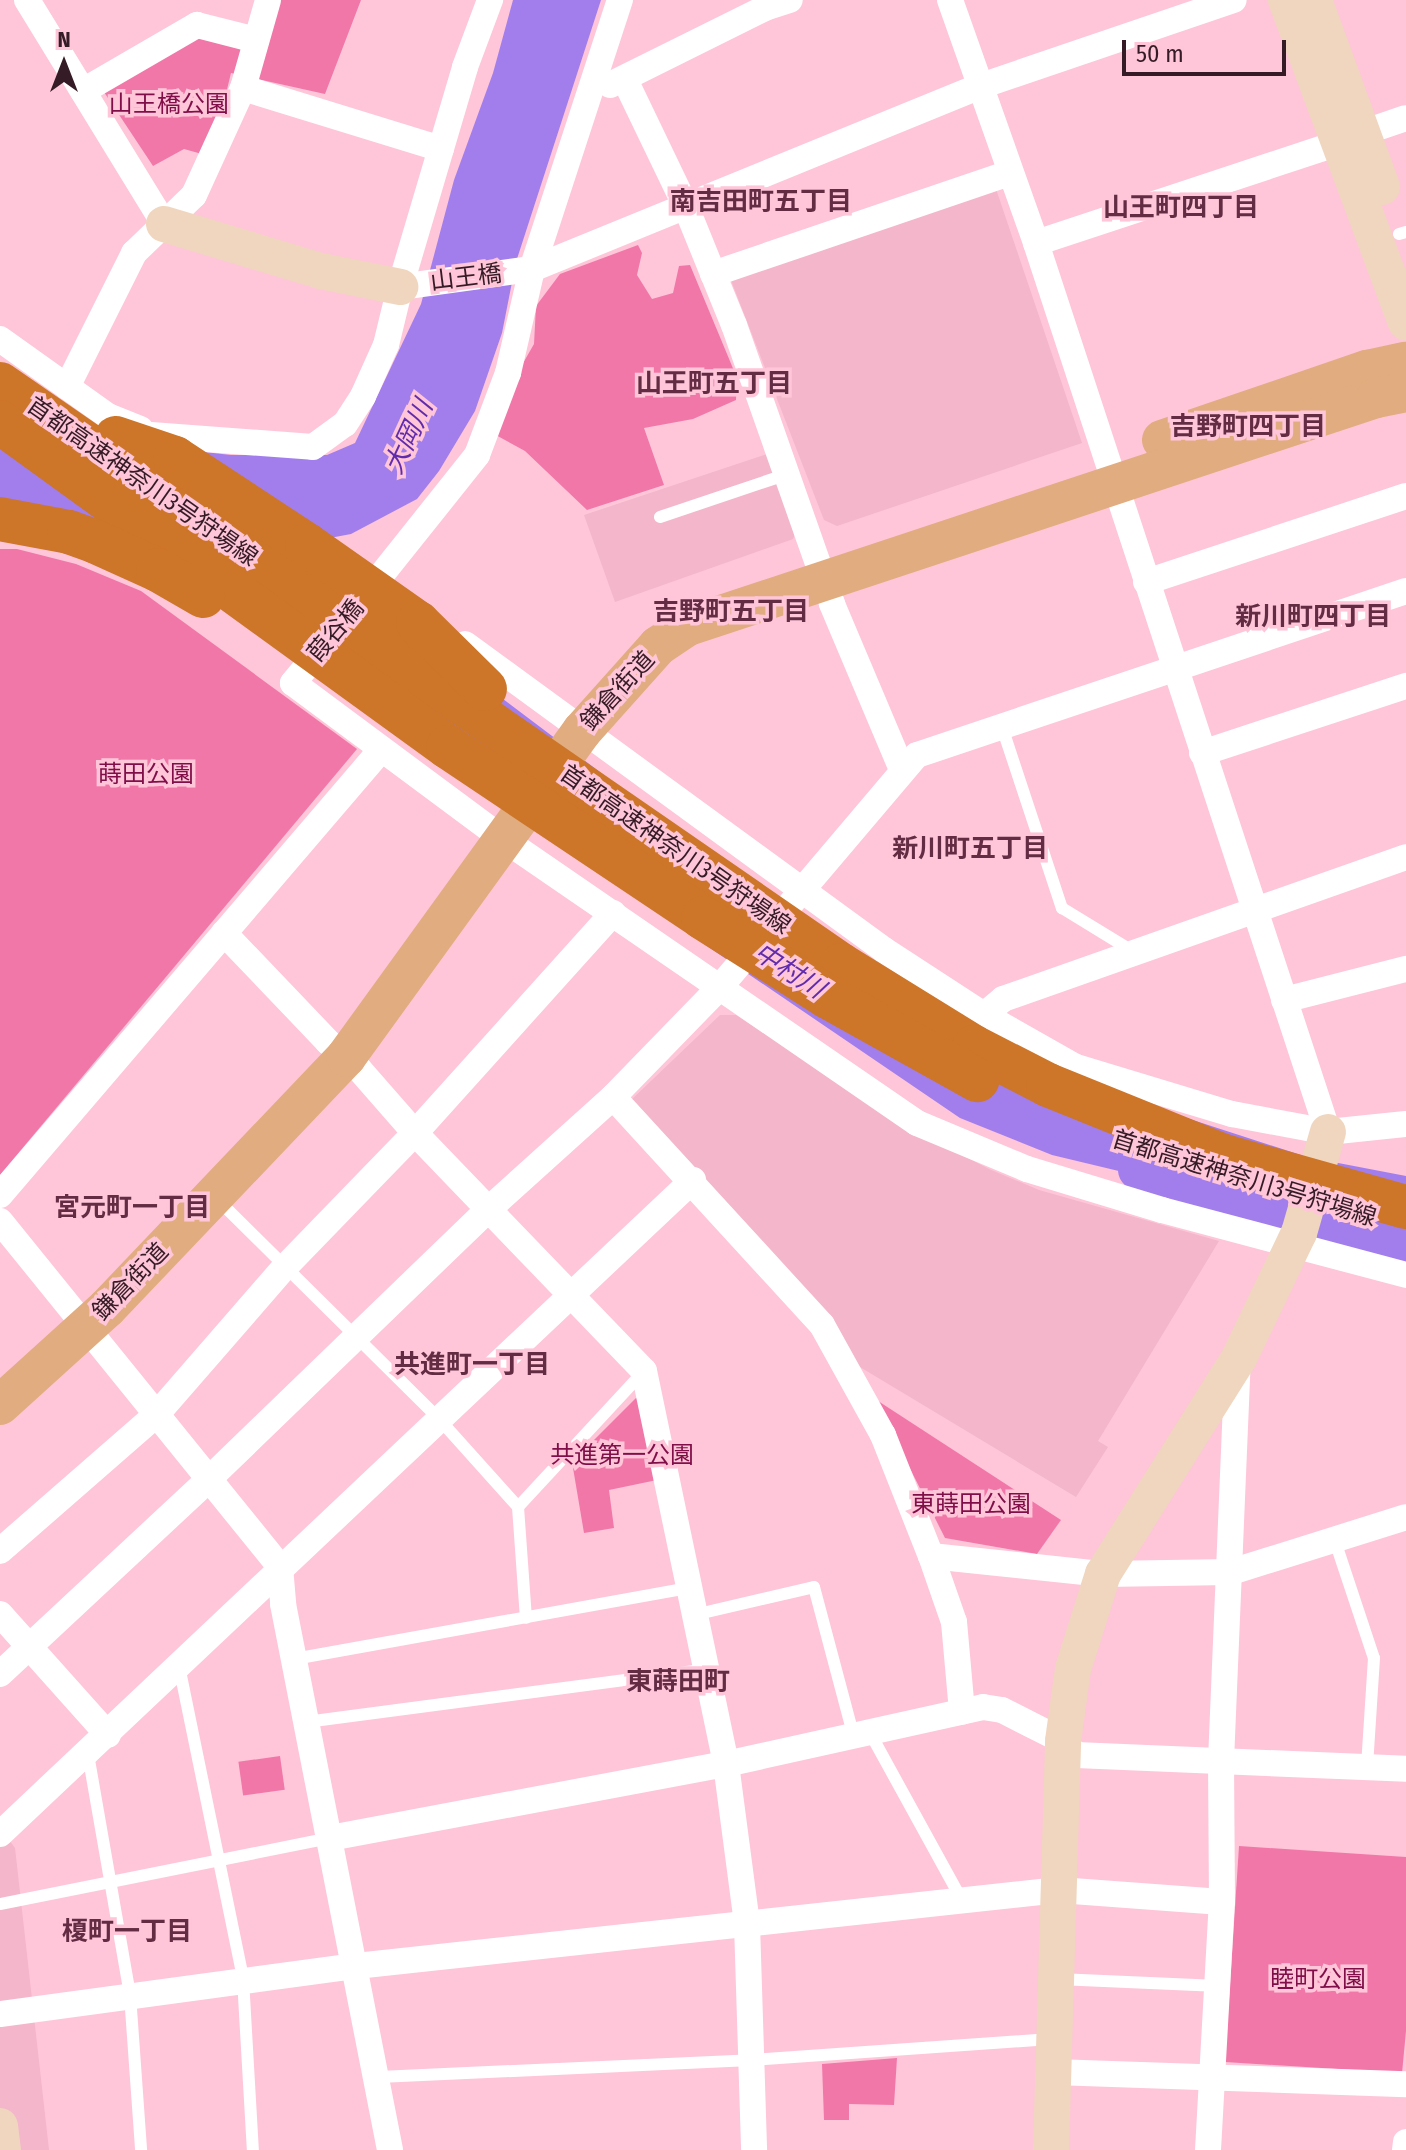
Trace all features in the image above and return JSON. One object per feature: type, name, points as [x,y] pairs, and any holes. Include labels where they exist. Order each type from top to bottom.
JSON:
[{"type":"highway","points":[[0,358],[116,438],[296,553],[485,689],[841,965]]},
{"type":"highway","name":"首都高速神奈川3号狩場線","points":[[0,384],[841,965],[974,1047],[1048,1085],[1127,1120],[1269,1171],[1406,1207]]},
{"type":"highway","name":"首都高速神奈川3号狩場線","points":[[0,424],[448,747],[703,918],[919,1050],[1062,1120],[1182,1165],[1406,1226]]},
{"type":"highway","points":[[0,519],[69,532],[191,588],[492,792],[703,918]]},
{"type":"main road","name":"鎌倉街道","points":[[1110,472],[1367,370],[1406,362]]},
{"type":"main road","name":"鎌倉街道","points":[[0,1370],[77,1319],[214,1196],[337,1050],[572,724],[658,646],[688,626],[820,568],[1110,472],[1406,392]]},
{"type":"main road","name":"鎌倉街道","points":[[0,1405],[77,1319],[337,1050]]},
{"type":"street","points":[[27,0],[164,224],[321,271],[400,287]]},
{"type":"street","points":[[67,387],[134,253],[194,195],[243,88],[268,0]]},
{"type":"street","points":[[0,424],[313,447],[345,424],[363,396],[386,345],[441,149],[490,0]]},
{"type":"street","name":"葭谷橋","points":[[380,751],[293,683],[477,455],[508,373],[532,269],[620,0]]},
{"type":"street","points":[[588,92],[625,80],[765,8],[790,0]]},
{"type":"street","points":[[950,0],[978,87],[1036,243],[1284,1000],[1326,1140],[1296,1239],[1239,1358],[1103,1574],[1073,1669],[1063,1741],[1051,2150]]},
{"type":"street","name":"山王橋","points":[[400,287],[532,269],[978,87],[1234,0]]},
{"type":"street","points":[[1286,0],[1351,138],[1404,240]]},
{"type":"street","points":[[1314,0],[1406,322]]},
{"type":"street","points":[[83,91],[197,25],[256,40]]},
{"type":"street","points":[[625,80],[686,207],[713,274],[820,568],[902,770]]},
{"type":"street","points":[[243,88],[441,149]]},
{"type":"street","points":[[1036,243],[1406,118]]},
{"type":"street","points":[[713,274],[1010,173]]},
{"type":"street","points":[[0,339],[108,416],[161,436]]},
{"type":"street","points":[[1146,582],[1406,496]]},
{"type":"street","points":[[379,579],[572,724],[884,950],[984,1015],[1076,1067],[1326,1140],[1395,1125],[1406,1144]]},
{"type":"street","points":[[0,1674],[209,1479],[489,1209],[613,1097],[720,987],[801,887],[917,755],[1406,591]]},
{"type":"street","points":[[1202,753],[1406,686]]},
{"type":"street","points":[[0,1195],[380,751],[917,1123],[1027,1169],[1296,1239],[1406,1275]]},
{"type":"street","points":[[984,1015],[1003,999],[1406,857]]},
{"type":"street","points":[[0,1551],[157,1414],[285,1267],[415,1133],[613,913]]},
{"type":"street","points":[[224,933],[644,1371],[726,1764],[747,1924],[754,2150]]},
{"type":"street","points":[[1284,1000],[1406,969]]},
{"type":"street","points":[[613,1097],[693,1180],[822,1325],[883,1435],[931,1556],[954,1622],[962,1712]]},
{"type":"street","points":[[0,1834],[693,1180]]},
{"type":"street","points":[[0,1221],[280,1567],[283,1604],[379,2077],[390,2150]]},
{"type":"street","points":[[1208,2150],[1219,1986],[1221,1761],[1239,1358]]},
{"type":"street","points":[[931,1556],[1103,1574],[1231,1572],[1406,1517]]},
{"type":"street","points":[[0,1614],[108,1735]]},
{"type":"street","points":[[330,1838],[726,1764],[983,1707],[1002,1710],[1063,1741],[1076,1755],[1406,1769]]},
{"type":"street","points":[[0,2014],[243,1979],[1059,1890],[1222,1902]]},
{"type":"street","points":[[1054,2055],[1212,2080],[1406,2084]]},
{"type":"street","points":[[0,2126],[3,2150]]},
{"type":"street","points":[[1405,2150],[1406,2142]]},
{"type":"lane","points":[[660,517],[788,474]]},
{"type":"lane","points":[[1002,727],[1062,908],[1134,952]]},
{"type":"lane","points":[[214,1196],[440,1420],[518,1507],[526,1618]]},
{"type":"lane","points":[[518,1507],[644,1371]]},
{"type":"lane","points":[[1334,1538],[1374,1658],[1367,1767]]},
{"type":"lane","points":[[694,1615],[814,1587],[861,1732],[963,1902]]},
{"type":"lane","points":[[294,1659],[688,1588]]},
{"type":"lane","points":[[179,1666],[243,1979],[253,2150]]},
{"type":"lane","points":[[306,1722],[706,1669]]},
{"type":"lane","points":[[88,1754],[113,1882],[130,1995],[141,2150]]},
{"type":"lane","points":[[0,1904],[330,1838]]},
{"type":"lane","points":[[1057,1979],[1219,1986]]},
{"type":"lane","points":[[379,2077],[751,2060],[1054,2055]]},
{"type":"shaded area","points":[[994,183],[1082,443],[837,526],[824,520],[727,270]]},
{"type":"shaded area","points":[[770,453],[797,529],[793,539],[615,602],[584,515]]},
{"type":"shaded area","points":[[720,1015],[736,1015],[925,1136],[989,1169],[1039,1190],[1219,1241],[1098,1441],[1108,1447],[1076,1497],[855,1364],[629,1102]]},
{"type":"shaded area","points":[[0,1828],[15,1848],[49,2150],[0,2150]]},
{"type":"green space","name":"山王橋公園","points":[[279,0],[361,0],[325,94],[231,73],[223,106],[202,154],[184,149],[153,166],[102,89],[198,35],[237,46]]},
{"type":"green space","points":[[638,245],[642,253],[637,275],[652,299],[673,293],[679,266],[690,265],[737,378],[736,400],[693,419],[644,428],[664,485],[587,510],[525,451],[494,434],[522,365],[534,344],[536,306],[560,274]]},
{"type":"green space","name":"蒔田公園","points":[[0,549],[17,549],[76,564],[141,591],[357,749],[0,1175]]},
{"type":"green space","name":"共進第一公園","points":[[636,1398],[642,1401],[657,1480],[609,1490],[614,1528],[584,1533],[572,1462]]},
{"type":"green space","name":"東蒔田公園","points":[[875,1399],[1061,1520],[1037,1554],[945,1538]]},
{"type":"green space","points":[[280,1756],[285,1790],[243,1796],[238,1762]]},
{"type":"green space","name":"睦町公園","points":[[1239,1846],[1406,1857],[1406,2031],[1402,2073],[1225,2062]]},
{"type":"green space","points":[[897,2058],[894,2105],[849,2104],[849,2120],[824,2120],[822,2064]]},
{"type":"water","name":"大岡川","points":[[513,0],[601,0],[516,262],[502,333],[475,411],[439,471],[417,499],[351,534],[298,544],[838,952],[1088,1086],[1307,1157],[1406,1176],[1406,1240],[1052,1155],[960,1118],[566,850],[201,587],[0,521],[0,442],[81,438],[231,455],[327,455],[355,443],[421,304],[454,180],[493,73]]},
{"type":"waterway","name":"中村川","points":[[1138,1170],[1289,1219],[1406,1250]]},
{"type":"district","name":"南吉田町五丁目","points":[[761,202]]},
{"type":"district","name":"山王町四丁目","points":[[1181,208]]},
{"type":"district","name":"山王町五丁目","points":[[714,384]]},
{"type":"district","name":"吉野町四丁目","points":[[1248,427]]},
{"type":"district","name":"吉野町五丁目","points":[[731,612]]},
{"type":"district","name":"新川町四丁目","points":[[1313,617]]},
{"type":"district","name":"新川町五丁目","points":[[970,849]]},
{"type":"district","name":"宮元町一丁目","points":[[132,1208]]},
{"type":"district","name":"共進町一丁目","points":[[472,1365]]},
{"type":"district","name":"東蒔田町","points":[[678,1682]]},
{"type":"district","name":"榎町一丁目","points":[[127,1932]]}]
